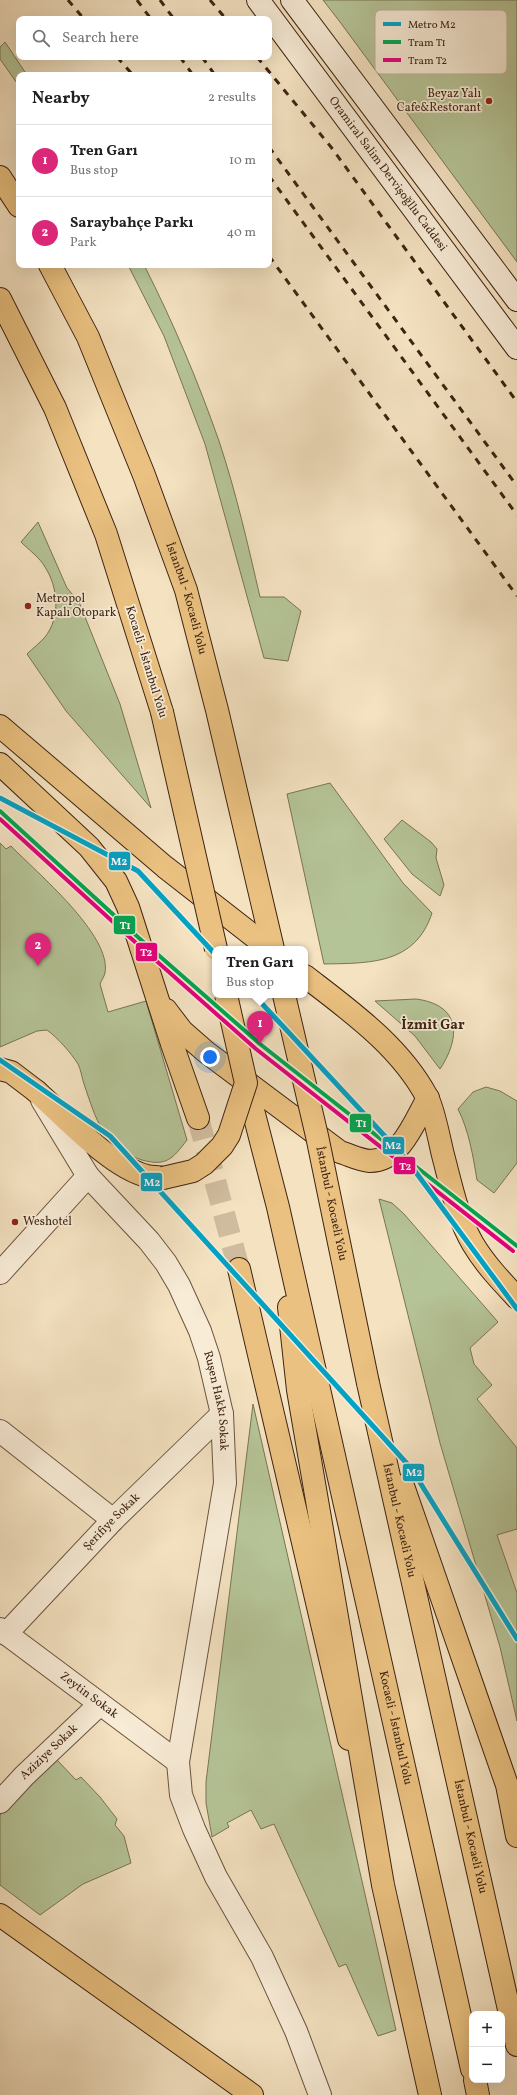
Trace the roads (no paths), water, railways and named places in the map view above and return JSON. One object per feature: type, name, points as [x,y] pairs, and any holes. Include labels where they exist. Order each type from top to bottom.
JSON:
[{"type":"main road","points":[[0,177],[16,201]]},
{"type":"main road","name":"İstanbul - Kocaeli Yolu","points":[[52,268],[88,337],[144,475],[186,590],[217,710],[271,946]]},
{"type":"main road","name":"Kocaeli - İstanbul Yolu","points":[[0,299],[55,408],[106,534],[162,712],[215,946]]},
{"type":"main road","points":[[0,726],[165,867],[268,946]]},
{"type":"main road","points":[[0,764],[89,847],[116,881],[128,907],[172,1044],[198,1118]]},
{"type":"main road","points":[[308,979],[398,1054],[428,1098],[452,1194],[473,1243],[494,1273],[517,1298]]},
{"type":"main road","points":[[227,998],[246,1083],[278,1207],[298,1390],[383,1885]]},
{"type":"main road","name":"İstanbul - Kocaeli Yolu","points":[[285,998],[317,1136],[368,1383],[517,2045]]},
{"type":"main road","points":[[159,1000],[182,1031],[206,1052],[340,1152],[358,1159],[378,1160],[386,1158],[392,1154],[405,1138],[428,1098]]},
{"type":"main road","points":[[0,1069],[11,1072],[36,1091],[96,1145],[129,1169],[147,1176],[162,1178],[193,1171],[213,1157],[229,1135],[246,1083]]},
{"type":"main road","name":"Kocaeli - İstanbul Yolu","points":[[278,1207],[320,1388],[469,2056]]},
{"type":"main road","points":[[239,1269],[383,1885],[430,2095]]},
{"type":"main road","points":[[368,1383],[507,1785],[517,1836]]},
{"type":"main road","points":[[0,1915],[252,2095]]},
{"type":"main road","points":[[475,2083],[478,2095]]},
{"type":"street","name":"Oramiral Salim Dervişoğllu Caddesi","points":[[258,0],[270,16]]},
{"type":"street","points":[[292,0],[517,300]]},
{"type":"street","name":"Oramiral Salim Dervişoğllu Caddesi","points":[[272,19],[517,348]]},
{"type":"street","name":"Ruşen Hakkı Sokak","points":[[36,1091],[88,1176],[149,1241],[166,1263],[179,1285],[200,1331],[222,1414],[225,1483],[178,1762],[181,1795],[194,1829],[216,1877],[262,1957],[296,2030],[320,2095]]},
{"type":"street","points":[[0,1273],[88,1176]]},
{"type":"street","name":"Şerifiye Sokak","points":[[3,1631],[113,1520],[222,1414]]},
{"type":"street","points":[[0,1431],[113,1520]]},
{"type":"street","name":"Zeytin Sokak","points":[[3,1631],[178,1762]]},
{"type":"street","name":"Aziziye Sokak","points":[[0,1802],[24,1776],[100,1704]]},
{"type":"tunnel","points":[[198,1118],[239,1269]]},
{"type":"railway","points":[[68,0],[81,16]]},
{"type":"railway","points":[[137,0],[149,16]]},
{"type":"railway","points":[[160,0],[172,16]]},
{"type":"railway","points":[[210,0],[223,16]]},
{"type":"railway","points":[[120,60],[130,72]]},
{"type":"railway","points":[[182,60],[191,72]]},
{"type":"railway","points":[[204,60],[213,72]]},
{"type":"railway","points":[[259,60],[269,72]]},
{"type":"railway","points":[[272,75],[331,147],[517,402]]},
{"type":"railway","points":[[272,151],[517,486]]},
{"type":"railway","points":[[272,180],[517,515]]},
{"type":"railway","points":[[272,260],[517,596]]},
{"type":"metro line","name":"M2","points":[[0,798],[138,871],[212,951]]},
{"type":"metro line","name":"M2","points":[[257,998],[406,1159],[517,1309]]},
{"type":"metro line","name":"M2","points":[[0,1060],[110,1136],[411,1468],[517,1639]]},
{"type":"tram line","name":"T1","points":[[0,811],[139,938],[260,1044],[517,1246]]},
{"type":"tram line","name":"T2","points":[[0,819],[135,942],[256,1049],[513,1251]]},
{"type":"place","name":"Beyaz Yalı Cafe&Restorant","points":[[489,101]]},
{"type":"place","name":"Metropol Kapalı Otopark","points":[[28,606]]},
{"type":"place","name":"Saraybahçe Parkı","points":[[38,966]]},
{"type":"place","name":"Tren Garı","points":[[260,1044]]},
{"type":"place","name":"Weshotel","points":[[15,1222]]},
{"type":"district","name":"İzmit Gar","points":[[433,1025]]}]
